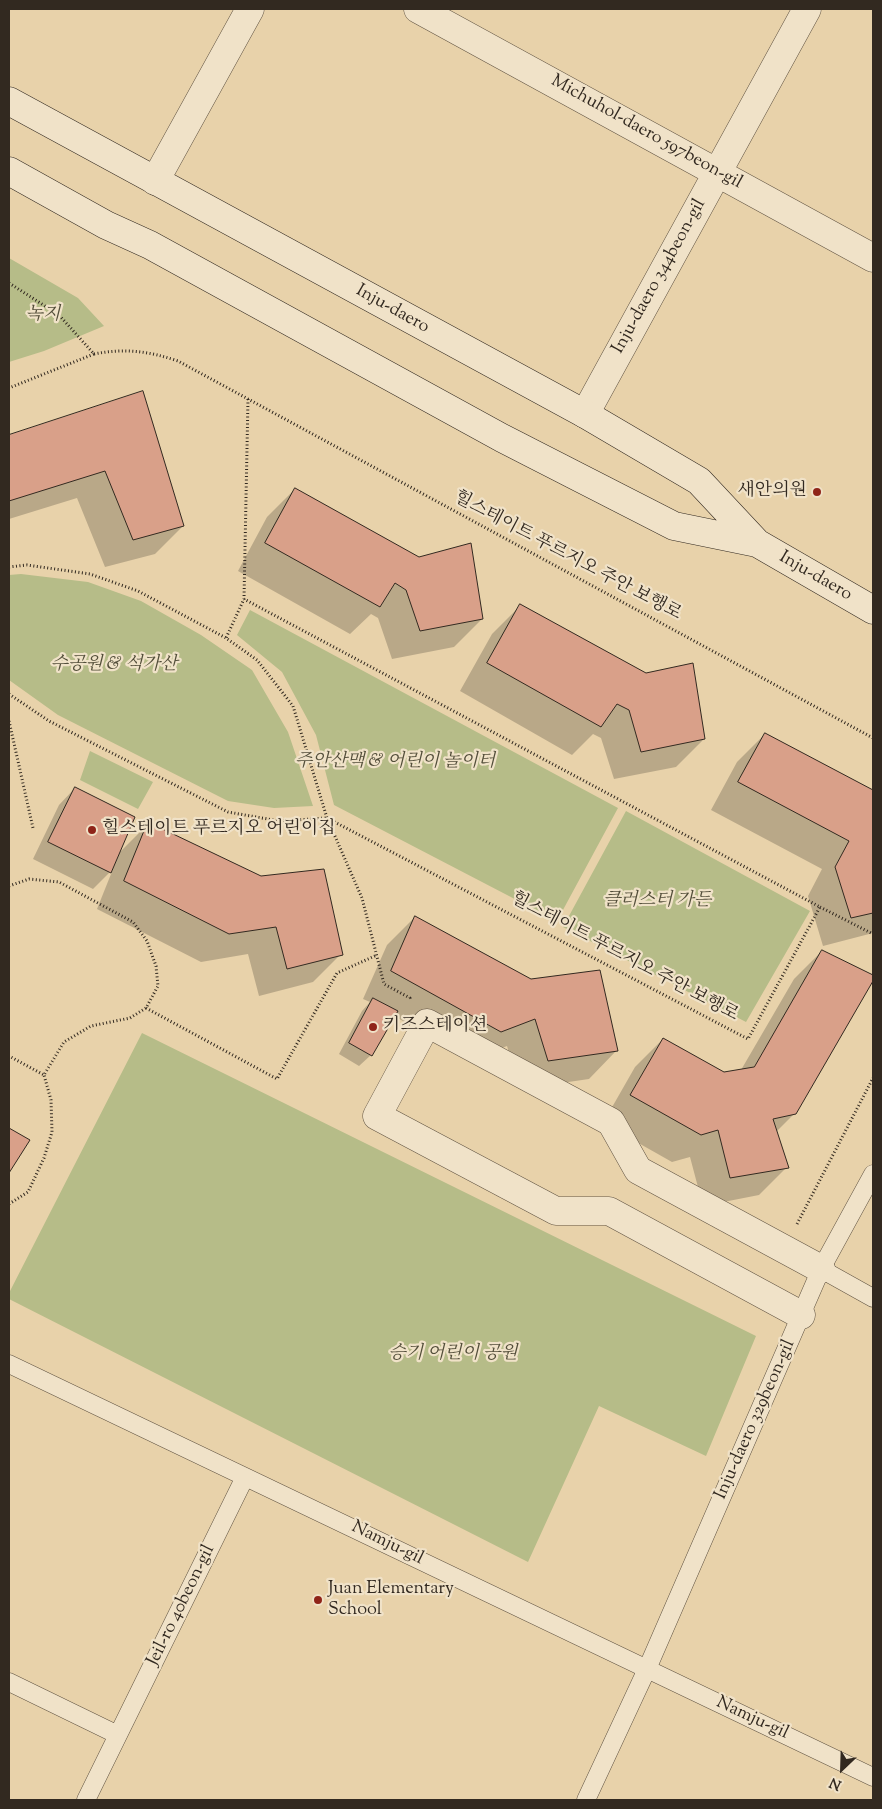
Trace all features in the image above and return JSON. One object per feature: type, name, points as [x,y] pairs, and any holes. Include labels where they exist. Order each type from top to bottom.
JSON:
[{"type":"street","points":[[155,181],[250,9]]},
{"type":"street","name":"Michuhol-daero 597beon-gil","points":[[418,9],[873,258]]},
{"type":"street","name":"Inju-daero 344beon-gil","points":[[585,414],[807,9]]},
{"type":"street","name":"Inju-daero","points":[[9,102],[585,414],[699,481],[757,543],[873,610]]},
{"type":"street","name":"Inju-daero","points":[[9,171],[106,225],[150,245],[502,438],[674,526],[757,543]]},
{"type":"street","points":[[801,1315],[609,1211],[556,1211],[377,1116],[427,1023],[611,1122],[638,1170],[821,1269]]},
{"type":"lane","name":"Inju-daero 329beon-gil","points":[[586,1800],[647,1669],[821,1269],[873,1174]]},
{"type":"lane","points":[[821,1269],[873,1298]]},
{"type":"lane","name":"Namju-gil","points":[[9,1364],[873,1777]]},
{"type":"lane","name":"Jeil-ro 40beon-gil","points":[[86,1800],[245,1477]]},
{"type":"lane","points":[[9,1682],[118,1735]]},
{"type":"path","points":[[9,283],[59,315],[94,354]]},
{"type":"path","name":"힐스테이트 푸르지오 주안 보행로","points":[[9,388],[94,354],[114,350],[137,350],[178,361],[873,738]]},
{"type":"path","points":[[226,638],[244,599],[248,399]]},
{"type":"path","points":[[9,567],[27,565],[90,574],[138,591],[226,638],[257,660],[293,706],[327,818],[362,898],[384,984],[418,1002]]},
{"type":"path","points":[[244,599],[873,934]]},
{"type":"path","points":[[9,694],[49,721],[228,812],[279,821],[327,818]]},
{"type":"path","points":[[9,721],[33,828]]},
{"type":"path","name":"힐스테이트 푸르지오 주안 보행로","points":[[327,818],[748,1038],[820,907]]},
{"type":"path","points":[[9,886],[29,879],[58,882],[133,922],[148,940],[156,966],[158,986],[146,1008],[130,1018],[91,1026],[64,1042],[44,1075]]},
{"type":"path","points":[[146,1008],[278,1079],[337,973],[376,955]]},
{"type":"path","points":[[405,1006],[410,998]]},
{"type":"path","points":[[9,1056],[44,1075],[51,1100],[52,1132],[44,1158],[28,1192],[9,1204]]},
{"type":"path","points":[[797,1226],[873,1078]]},
{"type":"green space","name":"녹지","points":[[9,258],[78,298],[104,326],[44,351],[9,362]]},
{"type":"green space","name":"수공원 & 석가산","points":[[21,574],[88,582],[141,601],[201,635],[252,670],[288,732],[313,806],[274,808],[228,801],[58,715],[9,680],[9,575]]},
{"type":"green space","name":"주안산맥 & 어린이 놀이터","points":[[250,610],[618,808],[557,921],[334,805],[316,735],[282,672],[237,635]]},
{"type":"green space","points":[[90,751],[153,782],[138,809],[80,780]]},
{"type":"green space","name":"클러스터 가든","points":[[626,811],[810,911],[746,1022],[563,927]]},
{"type":"green space","name":"승기 어린이 공원","points":[[142,1033],[756,1336],[706,1456],[599,1406],[528,1562],[9,1299],[9,1293]]},
{"type":"building","points":[[143,391],[184,526],[133,540],[105,471],[9,501],[9,435]]},
{"type":"building","points":[[295,488],[419,557],[471,543],[483,619],[420,631],[406,590],[395,583],[380,607],[265,543]]},
{"type":"building","points":[[520,604],[646,673],[693,663],[705,739],[641,752],[629,710],[617,704],[601,727],[487,663]]},
{"type":"building","points":[[765,733],[873,790],[873,913],[851,918],[835,867],[849,841],[738,782]]},
{"type":"building","name":"힐스테이트 푸르지오 어린이집","points":[[75,787],[135,817],[111,873],[48,842]]},
{"type":"building","points":[[148,822],[261,876],[324,869],[343,955],[287,969],[276,927],[229,934],[124,881]]},
{"type":"building","points":[[415,916],[531,979],[600,970],[618,1051],[548,1061],[535,1019],[501,1032],[391,971]]},
{"type":"building","points":[[822,950],[873,975],[873,981],[796,1114],[773,1119],[789,1168],[730,1178],[718,1130],[701,1135],[630,1095],[663,1038],[724,1072],[754,1067]]},
{"type":"building","name":"키즈스테이션","points":[[373,998],[398,1011],[372,1056],[349,1043]]},
{"type":"building","points":[[9,1128],[30,1140],[9,1173]]},
{"type":"place","name":"새안의원","points":[[817,492]]},
{"type":"place","name":"힐스테이트 푸르지오 어린이집","points":[[92,830]]},
{"type":"place","name":"키즈스테이션","points":[[373,1027]]},
{"type":"place","name":"Juan Elementary School","points":[[318,1600]]}]
